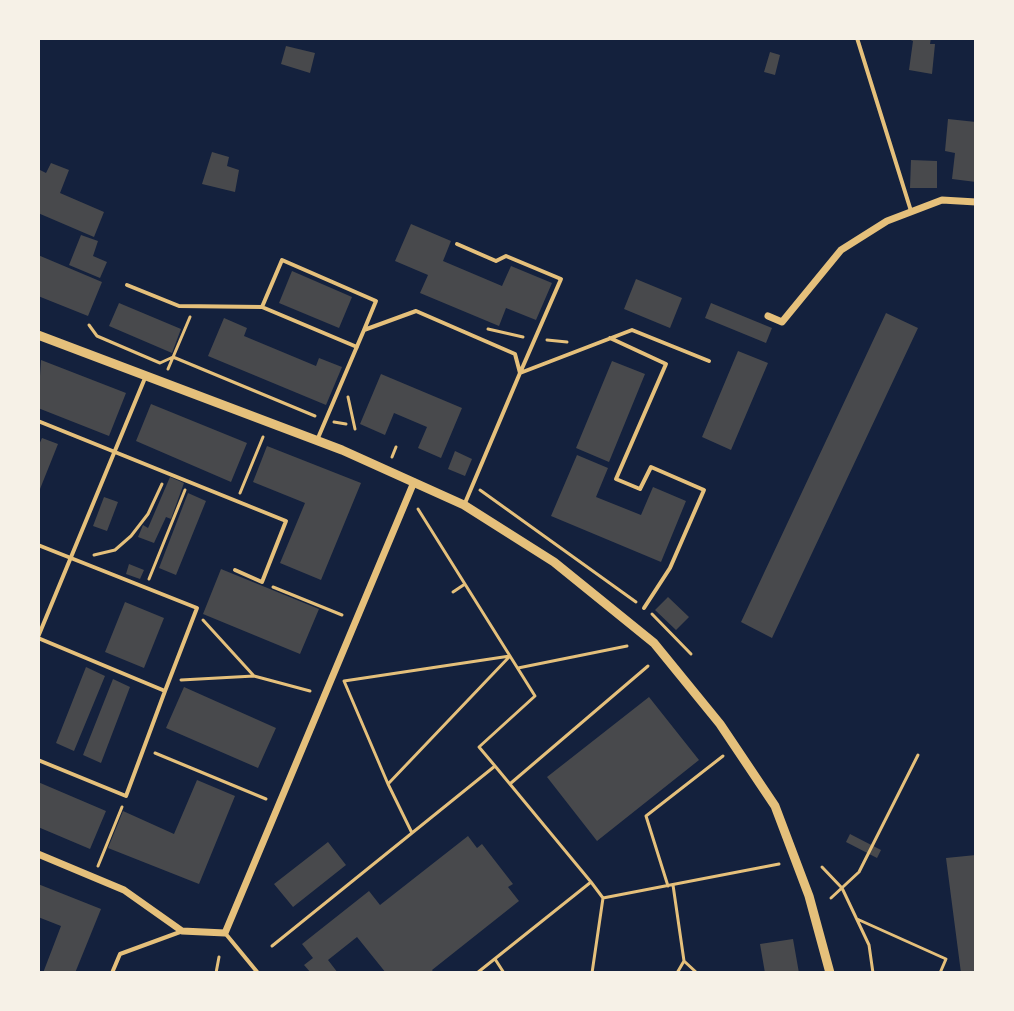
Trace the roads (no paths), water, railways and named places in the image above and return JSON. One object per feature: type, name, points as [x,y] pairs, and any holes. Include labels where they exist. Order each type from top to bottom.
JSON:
[{"type":"street","points":[[768,316],[782,322],[841,250],[887,221],[942,200],[976,202]]},
{"type":"street","points":[[38,335],[318,441],[414,482],[464,505],[554,562],[654,643],[720,724],[775,806],[809,896],[830,973]]},
{"type":"street","points":[[38,854],[124,890],[182,931],[225,933],[414,482]]},
{"type":"lane","points":[[857,38],[911,212]]},
{"type":"lane","points":[[457,244],[496,261],[506,256],[561,279],[464,505]]},
{"type":"lane","points":[[262,307],[282,260],[376,301],[318,441]]},
{"type":"lane","points":[[127,285],[179,306],[262,307],[357,347]]},
{"type":"lane","points":[[364,330],[416,311],[515,354],[520,373]]},
{"type":"lane","points":[[520,373],[632,330],[709,361]]},
{"type":"lane","points":[[610,338],[666,364],[616,479],[640,489],[651,467],[704,490],[670,568],[644,608]]},
{"type":"lane","points":[[146,376],[38,638],[165,691]]},
{"type":"lane","points":[[38,421],[286,521],[262,582],[235,570]]},
{"type":"lane","points":[[38,545],[197,608],[126,796],[38,760]]},
{"type":"lane","points":[[112,973],[120,954],[182,931]]},
{"type":"lane","points":[[225,933],[258,973]]}]
